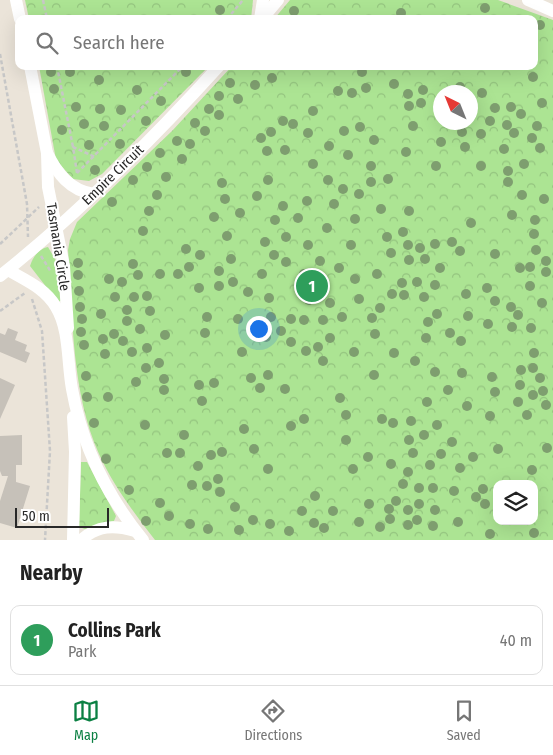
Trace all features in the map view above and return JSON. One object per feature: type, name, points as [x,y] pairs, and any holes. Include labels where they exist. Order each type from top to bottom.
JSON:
[{"type":"street","points":[[16,0],[19,15]]},
{"type":"street","points":[[261,15],[263,0]]},
{"type":"street","points":[[265,15],[278,0]]},
{"type":"street","points":[[528,0],[553,11]]},
{"type":"street","name":"Tasmania Circle","points":[[31,70],[47,153],[46,179],[65,273],[68,323],[66,341]]},
{"type":"street","name":"Empire Circuit","points":[[4,273],[94,194],[179,110],[215,70]]},
{"type":"street","name":"Tasmania Circle","points":[[47,153],[55,170],[64,180],[79,190],[94,194]]},
{"type":"street","name":"Tasmania Circle","points":[[4,273],[35,285],[52,301],[58,310],[66,341],[71,388],[78,420],[97,468],[139,536]]},
{"type":"street","points":[[71,388],[75,452],[73,540]]},
{"type":"street","points":[[81,540],[90,533],[104,527],[114,526],[139,536]]},
{"type":"path","points":[[43,0],[46,15]]},
{"type":"path","points":[[230,15],[243,0]]},
{"type":"path","points":[[0,54],[27,204],[28,238],[50,272]]},
{"type":"path","points":[[57,70],[74,148],[77,174]]},
{"type":"path","points":[[139,113],[180,70]]},
{"type":"path","points":[[74,148],[95,156]]},
{"type":"path","points":[[28,290],[42,331],[50,451],[45,540]]},
{"type":"green space","points":[[25,0],[253,0],[251,15],[28,15]]},
{"type":"green space","points":[[290,0],[498,0],[553,20],[553,540],[155,540],[139,520],[111,477],[99,454],[83,405],[75,354],[68,250],[77,222],[172,131],[228,70],[538,70],[538,15],[277,15]]},
{"type":"green space","points":[[40,70],[205,70],[102,174],[89,181],[73,179],[56,160]]},
{"type":"green space","points":[[48,247],[58,264],[63,300],[58,302],[30,266],[36,254]]},
{"type":"green space","points":[[81,462],[87,462],[116,516],[114,521],[85,529],[79,527]]},
{"type":"building","points":[[8,328],[18,332],[15,340],[27,345],[25,351],[30,353],[26,363],[0,352],[0,333],[5,335]]},
{"type":"building","points":[[0,378],[15,385],[0,419]]},
{"type":"building","points":[[22,435],[22,465],[16,465],[16,482],[30,486],[17,528],[0,523],[0,501],[8,476],[2,476],[0,471],[0,436]]},
{"type":"place","name":"Collins Park","points":[[312,286]]}]
